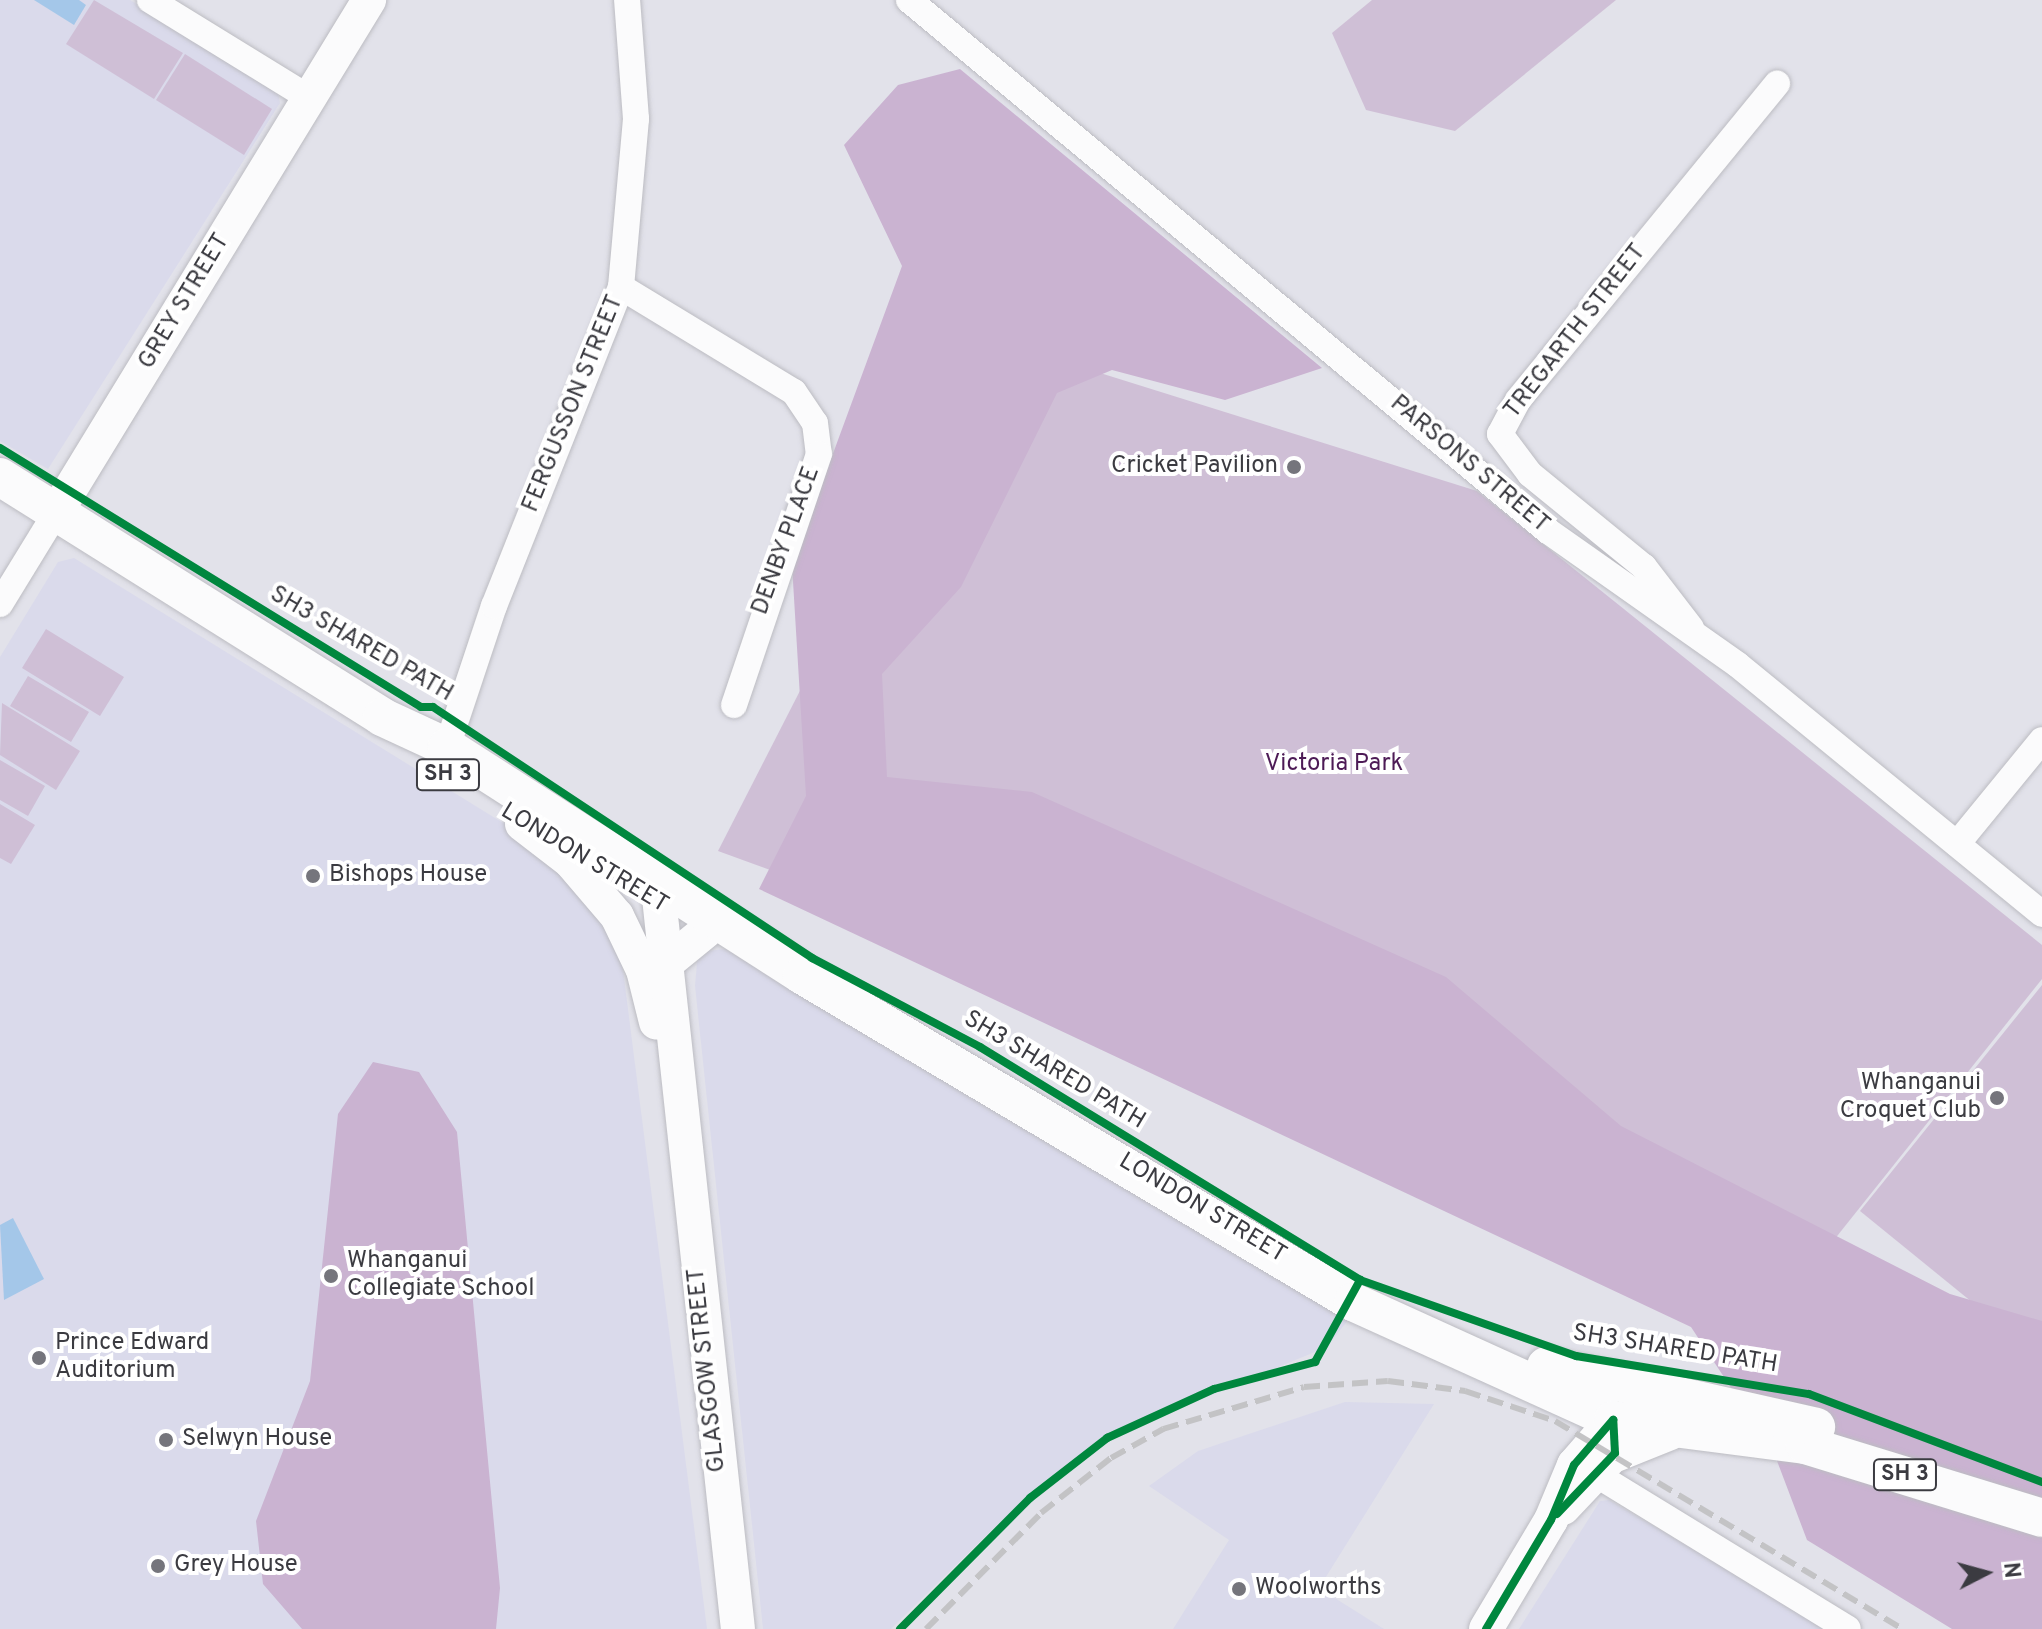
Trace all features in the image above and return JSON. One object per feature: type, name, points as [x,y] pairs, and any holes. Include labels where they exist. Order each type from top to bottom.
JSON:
[{"type":"highway","name":"LONDON STREET","points":[[0,477],[382,717],[447,747],[659,891],[1353,1302],[1465,1348],[1608,1449]]},
{"type":"highway","name":"LONDON STREET","points":[[382,717],[436,767],[522,824],[659,891],[706,931],[802,975]]},
{"type":"highway","name":"SH 3","points":[[1465,1348],[1607,1384],[1758,1409],[1861,1441],[2042,1518]]},
{"type":"highway","points":[[1608,1449],[1647,1409],[1683,1410],[1805,1445]]},
{"type":"highway","name":"SH 3","points":[[1608,1449],[1680,1428],[1805,1445],[2005,1504]]},
{"type":"main road","name":"GREY STREET","points":[[57,511],[369,0]]},
{"type":"main road","name":"GLASGOW STREET","points":[[522,824],[592,883],[633,944],[678,1112]]},
{"type":"main road","name":"GLASGOW STREET","points":[[659,891],[668,962],[678,1112],[738,1629]]},
{"type":"main road","points":[[668,962],[706,931]]},
{"type":"main road","points":[[1551,1520],[1574,1465],[1608,1449]]},
{"type":"main road","points":[[1486,1629],[1551,1520],[1608,1449]]},
{"type":"street","points":[[150,0],[309,98]]},
{"type":"street","name":"FERGUSSON STREET","points":[[447,747],[494,606],[621,287],[636,119],[627,0]]},
{"type":"street","name":"PARSONS STREET","points":[[909,0],[1548,531],[1698,638],[2042,914]]},
{"type":"street","name":"TREGARTH STREET","points":[[1698,638],[1644,567],[1530,474],[1500,434],[1518,400],[1777,83]]},
{"type":"street","name":"DENBY PLACE","points":[[621,287],[794,392],[815,423],[819,454],[734,705]]},
{"type":"street","name":"GREY STREET","points":[[0,604],[57,511]]},
{"type":"street","points":[[1957,844],[2042,740]]},
{"type":"street","name":"LONDON STREET","points":[[1608,1449],[1848,1629]]},
{"type":"shaded area","points":[[0,0],[130,0],[277,88],[280,103],[48,469],[0,441]]},
{"type":"shaded area","points":[[960,69],[1322,368],[1225,400],[1112,370],[1057,393],[961,587],[882,674],[887,777],[1032,792],[1446,977],[1621,1126],[1950,1294],[2042,1321],[2042,1629],[1952,1629],[1807,1540],[1774,1453],[1691,1327],[759,889],[806,796],[792,565],[902,266],[844,145],[898,85]]},
{"type":"shaded area","name":"Whanganui Collegiate School","points":[[74,558],[576,868],[617,923],[707,1629],[0,1629],[0,657],[58,562]]},
{"type":"shaded area","points":[[725,949],[1348,1320],[1327,1347],[1107,1438],[998,1524],[891,1629],[763,1629],[695,986],[698,952]]},
{"type":"shaded area","points":[[373,1062],[419,1072],[457,1132],[500,1588],[496,1629],[302,1629],[263,1584],[256,1521],[310,1381],[338,1114]]},
{"type":"shaded area","points":[[1345,1402],[1434,1404],[1319,1588],[1384,1629],[1173,1629],[1229,1540],[1149,1486],[1198,1451]]},
{"type":"shaded area","points":[[1609,1500],[1830,1629],[1519,1629],[1600,1501]]},
{"type":"green space","points":[[94,0],[183,53],[154,99],[66,44]]},
{"type":"green space","points":[[1372,0],[1616,0],[1455,131],[1366,110],[1332,33]]},
{"type":"green space","points":[[185,54],[272,109],[244,155],[156,100]]},
{"type":"green space","name":"Victoria Park","points":[[1081,367],[1477,491],[2042,945],[2042,979],[1822,1255],[718,851],[914,468]]},
{"type":"green space","points":[[46,629],[124,677],[100,716],[22,668]]},
{"type":"green space","points":[[28,676],[89,712],[71,742],[10,706]]},
{"type":"green space","points":[[2,703],[80,751],[56,790],[0,755]]},
{"type":"green space","points":[[0,760],[45,786],[28,816],[0,800]]},
{"type":"green space","points":[[0,804],[35,825],[11,864],[0,858]]},
{"type":"green space","name":"Whanganui Croquet Club","points":[[2042,985],[2042,1326],[2026,1346],[1860,1211]]},
{"type":"water","points":[[34,0],[79,0],[86,5],[74,25]]},
{"type":"water","points":[[13,1218],[44,1279],[4,1300],[0,1225]]},
{"type":"railway","points":[[926,1629],[1041,1513],[1111,1458],[1163,1429],[1304,1387],[1388,1381],[1465,1391],[1555,1421],[1903,1629]]},
{"type":"cycle path","name":"SH3 SHARED PATH","points":[[0,448],[421,707],[433,707],[812,958],[980,1047],[1360,1280],[1576,1356],[1809,1394],[2042,1482]]},
{"type":"cycle path","points":[[900,1629],[1030,1498],[1107,1438],[1214,1389],[1315,1362],[1360,1280]]},
{"type":"cycle path","points":[[1557,1514],[1615,1453],[1613,1420]]},
{"type":"cycle path","points":[[1486,1629],[1551,1520],[1574,1465],[1613,1420]]},
{"type":"place","name":"Cricket Pavilion","points":[[1294,467]]},
{"type":"place","name":"Bishops House","points":[[313,876]]},
{"type":"place","name":"Whanganui Croquet Club","points":[[1997,1098]]},
{"type":"place","name":"Whanganui Collegiate School","points":[[331,1276]]},
{"type":"place","name":"Prince Edward Auditorium","points":[[39,1358]]},
{"type":"place","name":"Selwyn House","points":[[166,1440]]},
{"type":"place","name":"Grey House","points":[[158,1566]]},
{"type":"place","name":"Woolworths","points":[[1239,1589]]}]
